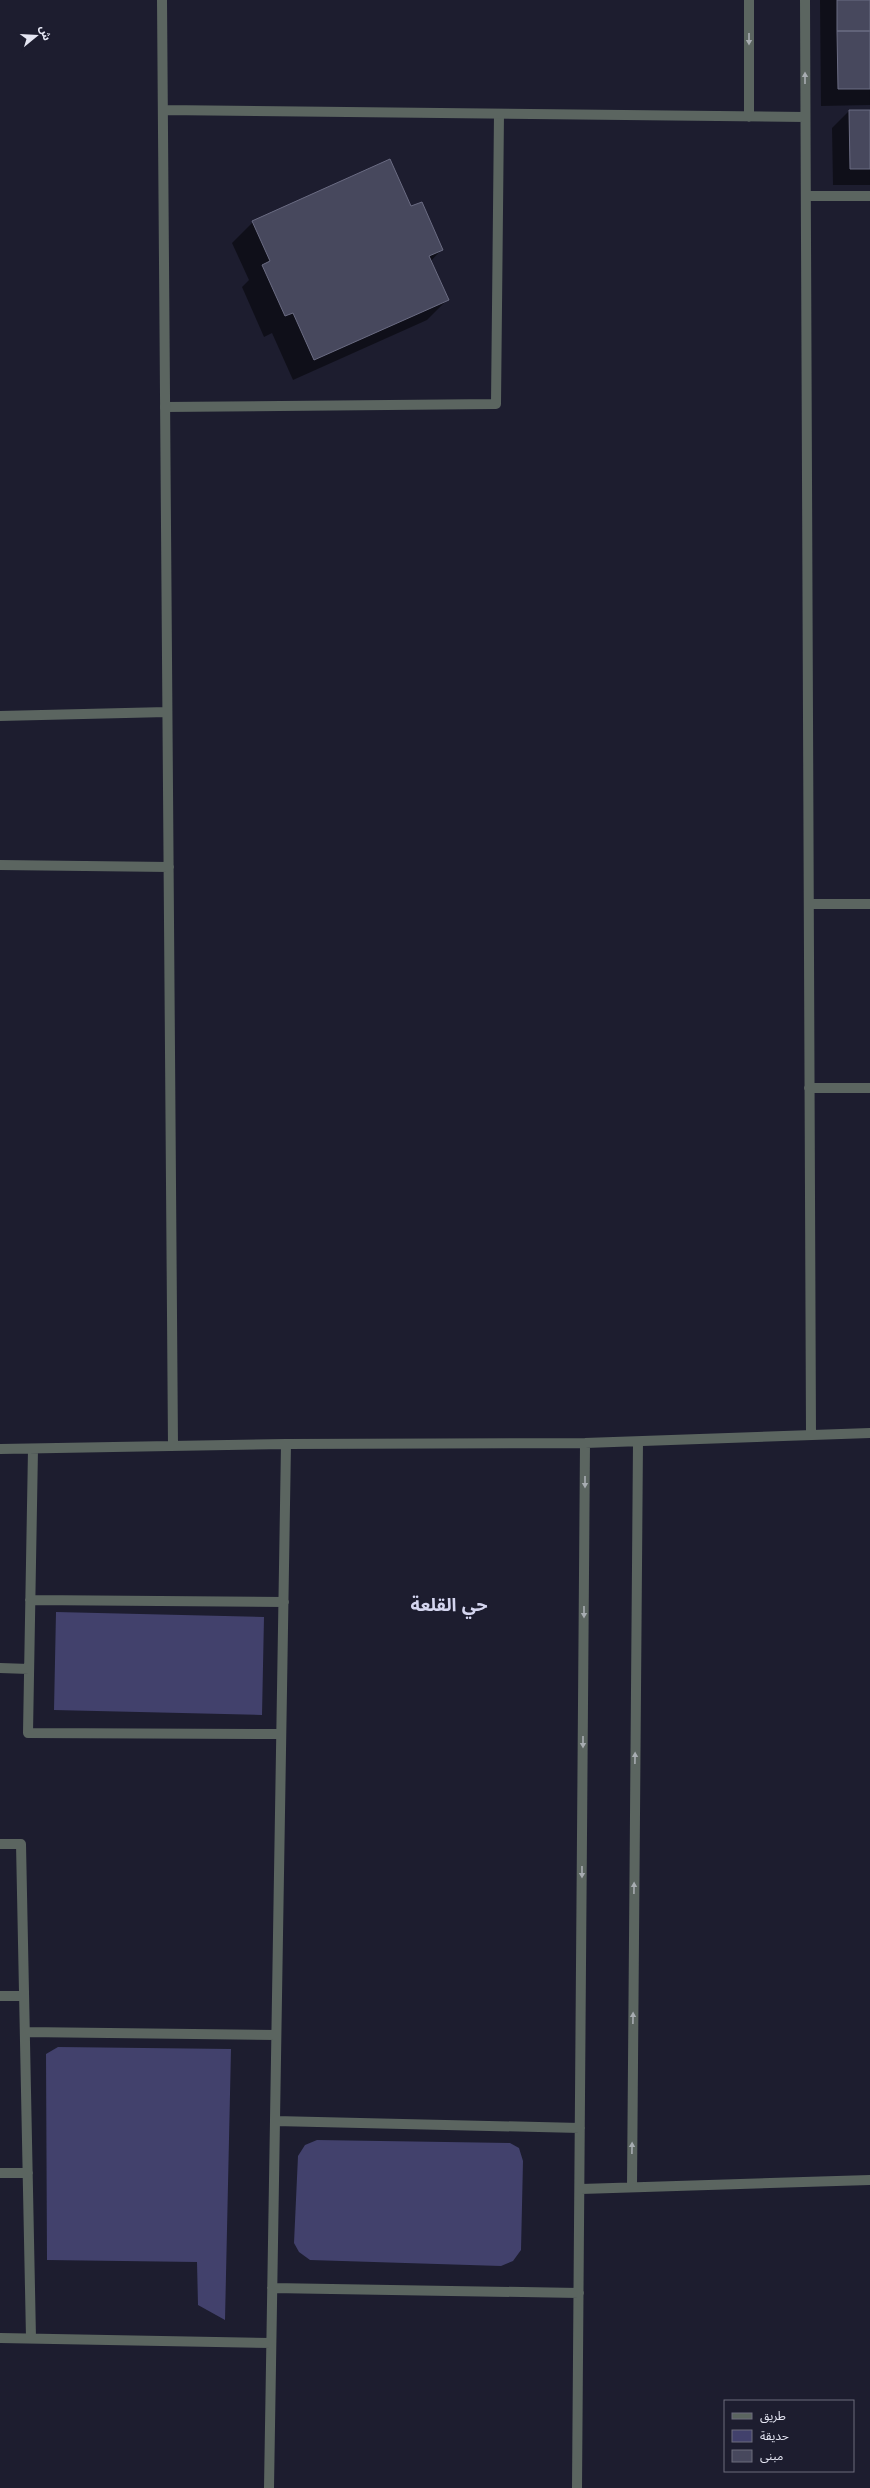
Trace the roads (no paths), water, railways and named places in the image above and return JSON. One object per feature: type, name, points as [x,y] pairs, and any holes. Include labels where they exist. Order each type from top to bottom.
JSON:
[{"type":"street","points":[[162,0],[173,1446]]},
{"type":"street","points":[[749,0],[749,117]]},
{"type":"street","points":[[805,0],[810,904],[809,1088],[812,1434]]},
{"type":"street","points":[[163,110],[805,117]]},
{"type":"street","points":[[166,407],[496,404],[499,114]]},
{"type":"street","points":[[806,196],[870,196]]},
{"type":"street","points":[[0,716],[167,712]]},
{"type":"street","points":[[0,865],[169,867]]},
{"type":"street","points":[[810,904],[870,904]]},
{"type":"street","points":[[809,1088],[870,1088]]},
{"type":"street","points":[[0,1449],[286,1444],[585,1443],[870,1433]]},
{"type":"street","points":[[632,2187],[638,1442]]},
{"type":"street","points":[[577,2488],[585,1443]]},
{"type":"street","points":[[269,2488],[286,1444]]},
{"type":"street","points":[[33,1448],[28,1733],[282,1734]]},
{"type":"street","points":[[30,1600],[284,1602]]},
{"type":"street","points":[[0,1668],[29,1669]]},
{"type":"street","points":[[0,1844],[21,1844],[31,2338]]},
{"type":"street","points":[[0,1996],[24,1996]]},
{"type":"street","points":[[25,2032],[276,2035]]},
{"type":"street","points":[[275,2121],[580,2128]]},
{"type":"street","points":[[0,2173],[28,2173]]},
{"type":"street","points":[[580,2189],[870,2180]]},
{"type":"street","points":[[272,2288],[579,2293]]},
{"type":"street","points":[[0,2338],[271,2343]]},
{"type":"district","name":"حي القلعة","points":[[449,1605]]}]
